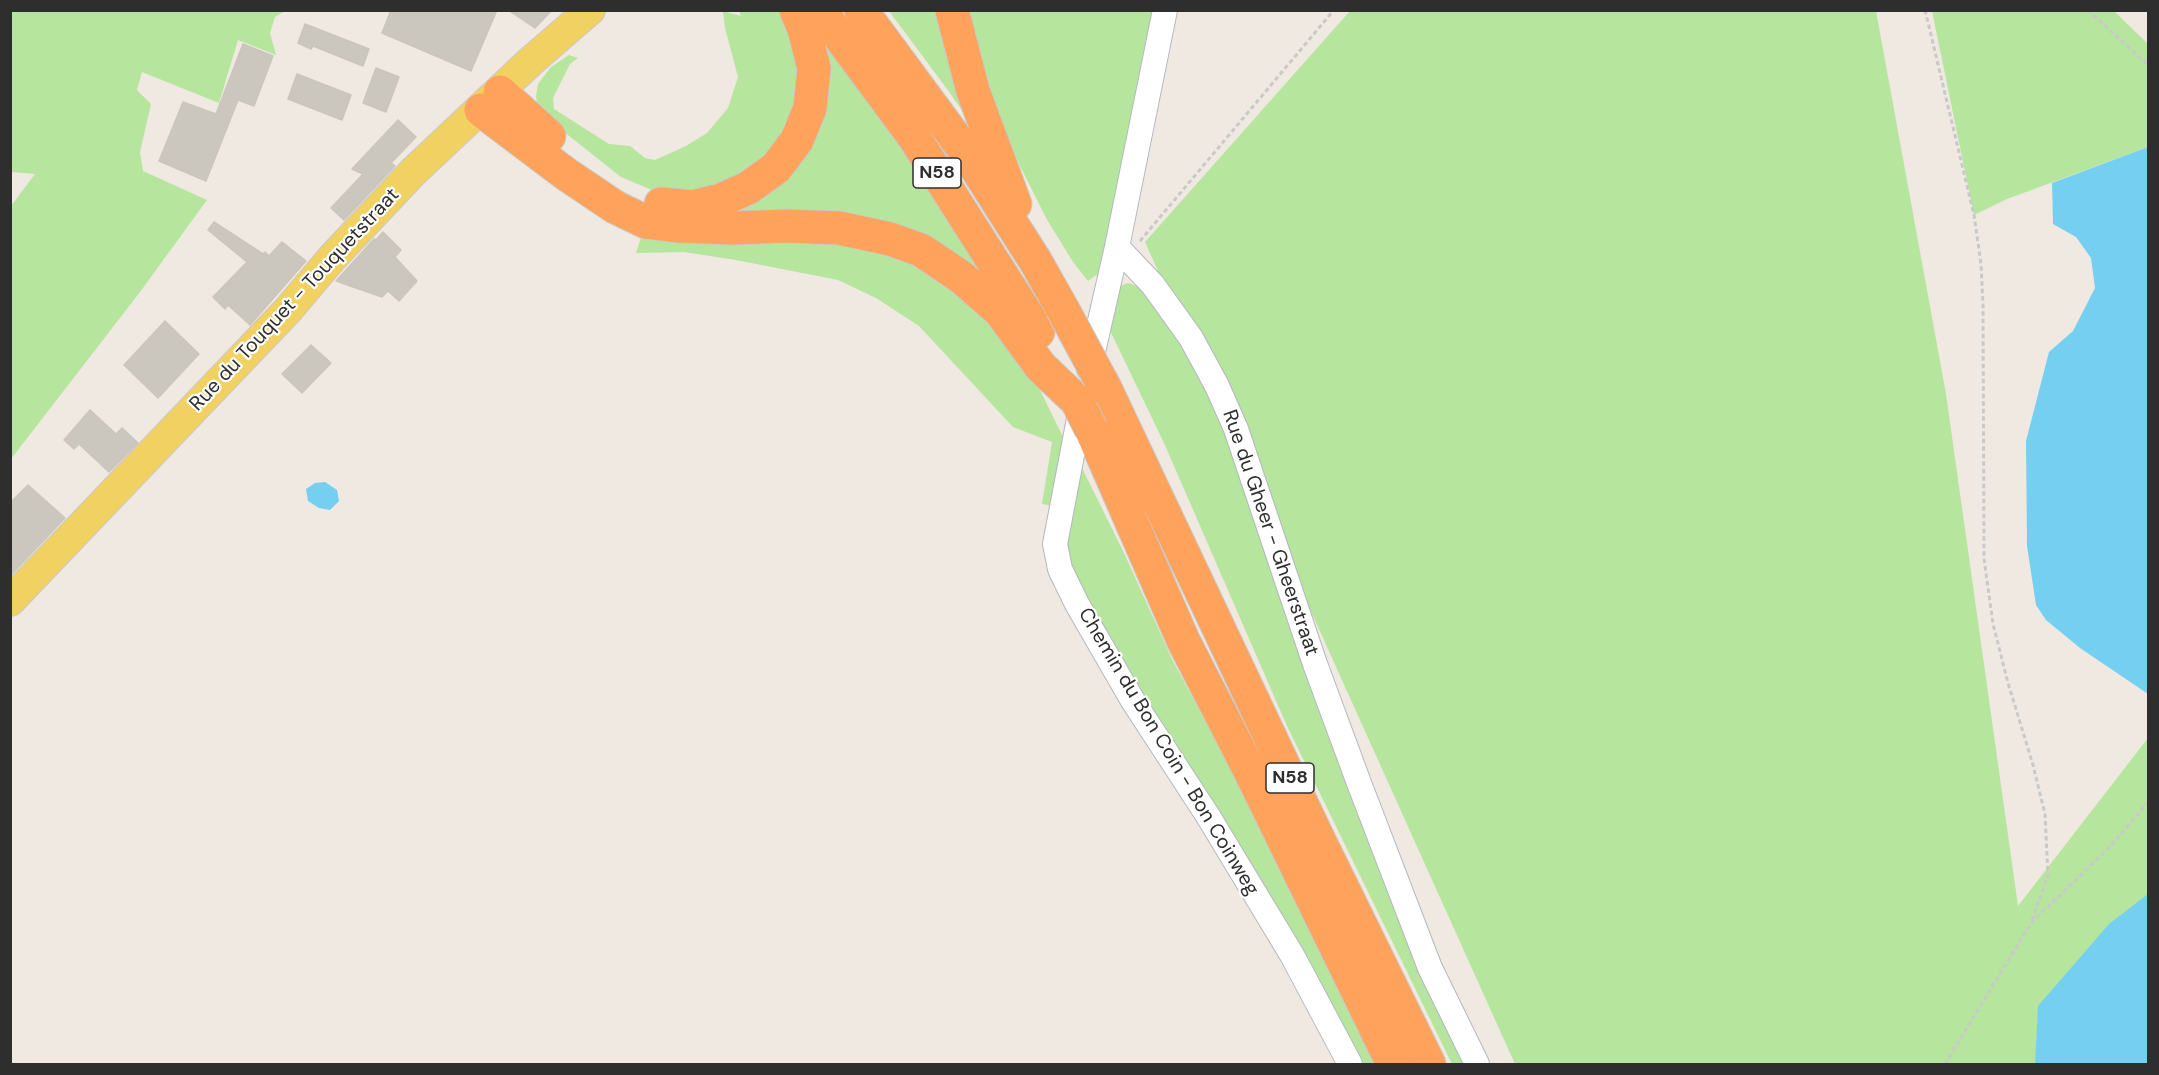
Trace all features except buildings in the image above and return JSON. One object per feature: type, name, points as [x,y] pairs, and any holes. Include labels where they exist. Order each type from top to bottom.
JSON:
[{"type":"highway","points":[[491,101],[540,130],[587,167],[637,198],[667,205],[693,207],[721,200],[748,188],[776,168],[797,140],[810,108],[814,68],[804,29],[796,10]]},
{"type":"highway","name":"N58","points":[[820,10],[914,137],[1043,354],[1091,406],[1316,834],[1430,1065]]},
{"type":"highway","name":"N58","points":[[861,10],[968,155],[1036,262],[1062,308],[1091,406],[1183,640],[1252,775],[1393,1065]]},
{"type":"highway","points":[[952,10],[973,91],[1036,262]]},
{"type":"highway","points":[[491,101],[566,174],[615,207],[646,222],[723,228],[786,226],[839,228],[890,239],[921,250],[961,277],[1000,311],[1043,354]]},
{"type":"main road","name":"Rue du Touquet - Touquetstraat","points":[[10,601],[288,310],[332,258],[413,172],[531,61],[590,10]]},
{"type":"street","points":[[1122,252],[1165,10]]},
{"type":"street","name":"Chemin du Bon Coin - Bon Coinweg","points":[[1122,252],[1102,305],[1055,544],[1060,569],[1133,701],[1208,816],[1292,955],[1350,1065]]},
{"type":"street","name":"Rue du Gheer - Gheerstraat","points":[[1122,252],[1154,285],[1191,338],[1217,386],[1236,429],[1315,664],[1359,783],[1430,968],[1477,1065]]},
{"type":"path","points":[[1122,252],[1334,10]]},
{"type":"path","points":[[1925,10],[1974,215],[1981,264],[1984,559],[1994,624],[2008,683],[2033,765],[2044,814],[2048,875],[2031,923],[1945,1065]]},
{"type":"path","points":[[2088,10],[2148,65]]},
{"type":"path","points":[[2031,923],[2110,847],[2148,802]]},
{"type":"green space","points":[[11,10],[285,11],[275,17],[270,33],[276,55],[238,40],[219,103],[142,72],[137,90],[151,104],[140,152],[143,171],[207,200],[140,292],[11,459],[11,206],[35,174],[11,172]]},
{"type":"green space","points":[[723,11],[741,16],[739,11],[787,11],[804,86],[785,137],[743,178],[682,195],[652,190],[621,177],[544,116],[544,108],[537,103],[538,84],[551,67],[569,55],[578,58],[570,64],[553,98],[554,109],[609,144],[630,146],[645,158],[655,160],[686,146],[707,133],[728,108],[738,77],[725,28]]},
{"type":"green space","points":[[889,11],[946,11],[994,158],[950,93]]},
{"type":"green space","points":[[964,11],[1154,11],[1099,273],[1088,281],[1073,262],[1046,218],[991,105]]},
{"type":"green space","points":[[1350,11],[1876,11],[1946,394],[2018,906],[2148,738],[2148,1064],[1515,1064],[1232,436],[1467,1064],[1452,1064],[1287,726],[1164,443],[1105,320],[1115,288],[1128,283],[1145,289],[1202,369],[1145,242]]},
{"type":"green space","points":[[1932,11],[2114,11],[2148,44],[2148,147],[2007,199],[1974,215]]},
{"type":"green space","points":[[813,26],[929,181],[1007,307],[921,242],[648,214],[599,183],[653,207],[782,169]]},
{"type":"green space","points":[[643,231],[843,241],[913,261],[1005,331],[1039,388],[1065,441],[1054,506],[1042,504],[1052,442],[1013,427],[919,326],[876,298],[838,280],[684,252],[636,253]]},
{"type":"green space","points":[[1079,462],[1124,553],[1172,659],[1227,761],[1376,1064],[1358,1064],[1145,707],[1063,554]]},
{"type":"water","points":[[2148,147],[2148,694],[2080,648],[2046,620],[2036,605],[2027,546],[2026,441],[2049,352],[2073,331],[2095,288],[2091,258],[2076,237],[2053,224],[2052,183]]},
{"type":"water","points":[[325,482],[337,490],[339,501],[330,510],[319,508],[308,501],[306,489],[315,483]]},
{"type":"water","points":[[2148,894],[2148,1064],[2035,1064],[2038,1006],[2109,924]]}]
